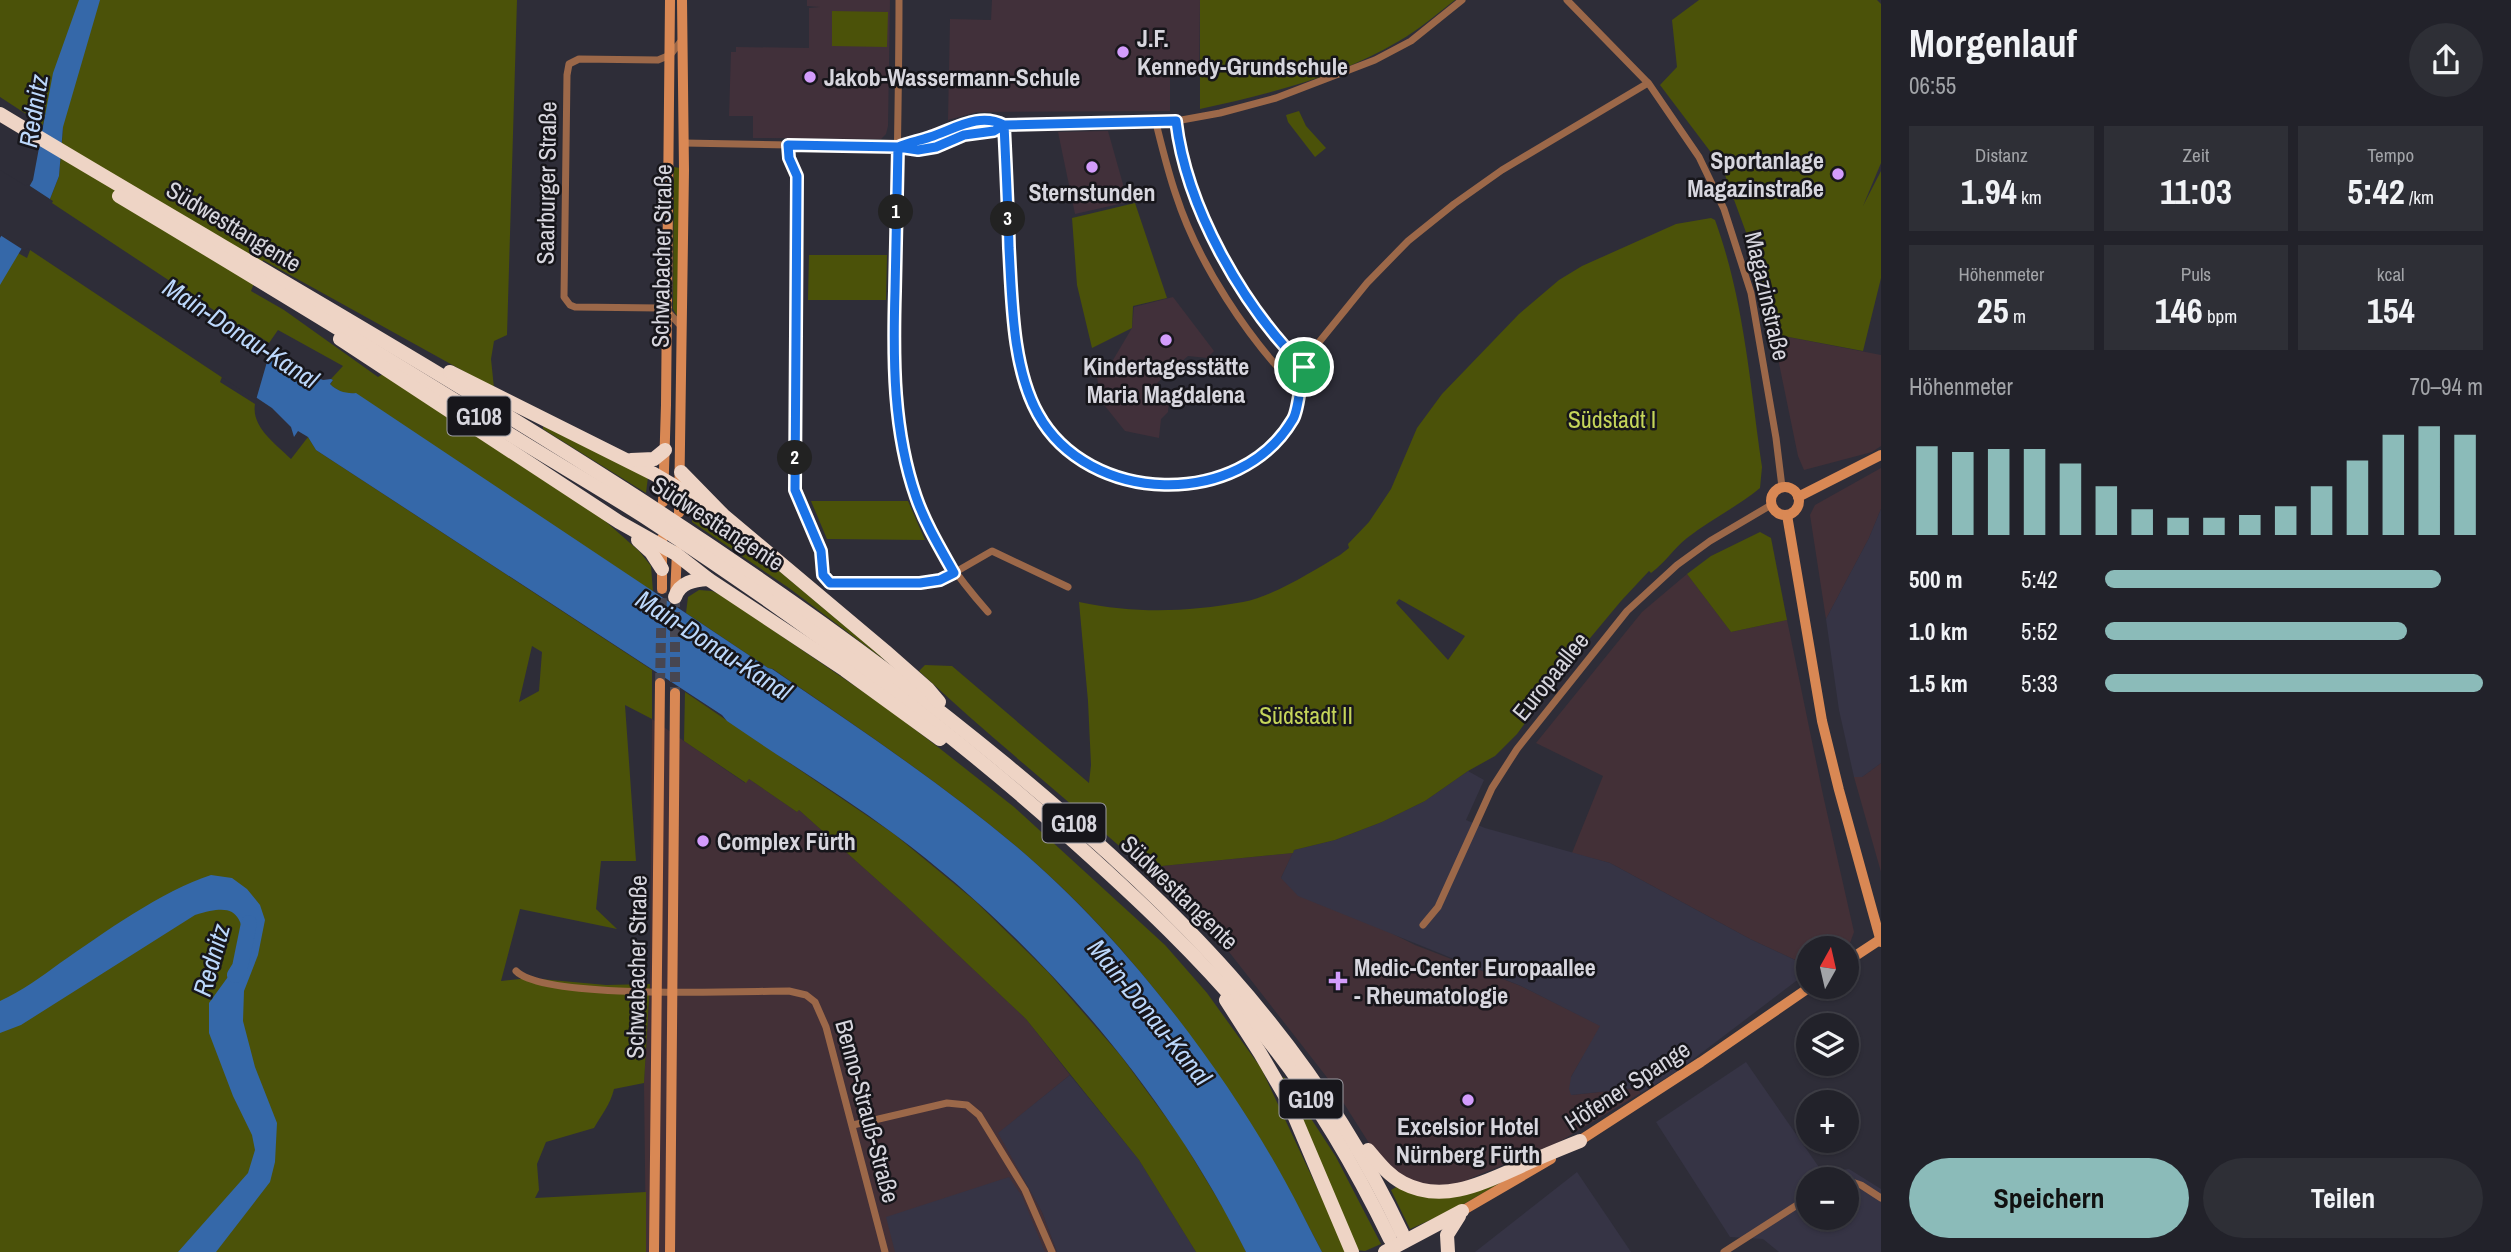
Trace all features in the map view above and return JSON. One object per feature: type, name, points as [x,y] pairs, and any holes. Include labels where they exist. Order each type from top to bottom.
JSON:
[{"type":"highway","name":"Südwesttangente","points":[[0,114],[22,133],[260,274],[361,328],[644,501],[862,650],[955,723],[1072,821],[1184,935],[1210,972],[1270,1042],[1314,1104],[1352,1164],[1392,1241]]},
{"type":"highway","name":"Südwesttangente","points":[[0,126],[22,133]]},
{"type":"highway","name":"Südwesttangente","points":[[260,274],[314,313],[644,517],[852,659],[995,773],[1120,883],[1231,974],[1274,1025],[1352,1136],[1392,1241]]},
{"type":"highway","points":[[314,313],[331,333],[619,522],[669,546],[708,579],[845,670],[935,736],[995,773]]},
{"type":"highway","points":[[361,328],[403,345],[460,377],[626,460],[722,514]]},
{"type":"highway","points":[[626,460],[654,459],[666,450]]},
{"type":"highway","points":[[681,471],[722,514],[928,688],[955,723]]},
{"type":"highway","points":[[619,522],[651,552],[662,569]]},
{"type":"highway","points":[[668,593],[687,583],[708,579]]},
{"type":"highway","points":[[1210,972],[1288,1101],[1352,1252]]},
{"type":"highway","points":[[1352,1136],[1396,1179],[1414,1188],[1436,1192],[1469,1187],[1580,1141]]},
{"type":"highway","points":[[1392,1241],[1430,1228],[1462,1211]]},
{"type":"highway","points":[[1448,1252],[1447,1235],[1462,1211]]},
{"type":"main road","name":"Schwabacher Straße","points":[[663,502],[668,312],[670,0]]},
{"type":"main road","name":"Schwabacher Straße","points":[[679,513],[684,143],[682,0]]},
{"type":"main road","points":[[1798,497],[1881,455]]},
{"type":"main road","points":[[1782,488],[1794,491],[1798,497],[1795,511],[1787,515],[1777,513],[1771,505],[1774,492],[1782,488]]},
{"type":"main road","points":[[1787,515],[1821,713],[1839,790],[1881,940],[1859,954]]},
{"type":"main road","points":[[668,593],[662,569],[669,546]]},
{"type":"main road","points":[[668,593],[669,546]]},
{"type":"main road","name":"Schwabacher Straße","points":[[654,1252],[660,683]]},
{"type":"main road","name":"Schwabacher Straße","points":[[670,1252],[675,693]]},
{"type":"main road","name":"Höfener Spange","points":[[1462,1211],[1580,1141],[1796,997]]},
{"type":"street","points":[[900,0],[893,346],[900,427],[915,496],[933,535],[954,573],[988,612]]},
{"type":"street","points":[[684,143],[898,147],[911,151],[926,149],[964,135],[994,131],[1004,125],[1156,123],[1220,113],[1276,97],[1375,60],[1411,41],[1462,0]]},
{"type":"street","name":"Magazinstraße","points":[[1567,0],[1648,83],[1699,157],[1724,209],[1751,293],[1782,488]]},
{"type":"street","points":[[670,55],[682,40]]},
{"type":"street","name":"Saarburger Straße","points":[[668,312],[659,308],[575,307],[564,297],[569,64],[579,59],[658,60],[670,55]]},
{"type":"street","points":[[1004,125],[1011,290],[1018,354],[1023,379],[1038,414],[1060,443],[1093,466],[1117,478],[1152,486],[1179,486],[1219,478],[1236,470],[1275,442],[1296,414],[1298,389],[1311,352],[1367,283],[1408,241],[1502,170],[1648,83]]},
{"type":"street","points":[[898,147],[969,122],[994,120],[1004,125]]},
{"type":"street","points":[[1176,121],[1181,153],[1218,250],[1259,315],[1282,346],[1304,367]]},
{"type":"street","points":[[1156,123],[1176,197],[1188,227],[1216,280],[1247,331],[1298,389]]},
{"type":"street","points":[[788,145],[789,158],[797,176],[795,490],[821,551],[823,575],[830,583],[844,584],[940,580],[992,551],[1068,587]]},
{"type":"street","points":[[668,312],[681,326]]},
{"type":"street","name":"Europaallee","points":[[1423,925],[1438,907],[1492,788],[1525,739],[1627,611],[1676,565],[1710,541],[1771,505]]},
{"type":"street","points":[[516,971],[532,981],[567,987],[671,993]]},
{"type":"street","name":"Benno-Strauß-Straße","points":[[671,993],[789,991],[806,995],[815,1002],[826,1027],[885,1252]]},
{"type":"street","points":[[853,1125],[947,1103],[967,1105],[979,1115],[1025,1190],[1052,1252]]},
{"type":"street","points":[[1859,1184],[1881,1198]]},
{"type":"street","points":[[1724,1252],[1796,1206]]},
{"type":"shaded area","name":"Jakob-Wassermann-Schule","points":[[807,0],[890,0],[888,126],[881,139],[753,138],[753,116],[729,116],[731,52],[736,52],[736,47],[809,48],[809,8],[820,7],[807,6]]},
{"type":"shaded area","points":[[992,0],[1200,0],[1199,75],[1170,75],[1170,111],[977,112],[948,120],[950,19],[991,20]]},
{"type":"shaded area","name":"Sternstunden","points":[[1108,131],[1128,202],[1075,214],[1058,132]]},
{"type":"shaded area","points":[[1173,297],[1214,351],[1207,358],[1188,356],[1157,383],[1169,401],[1168,412],[1161,419],[1159,438],[1125,431],[1101,401],[1096,371],[1113,360],[1132,328],[1134,307]]},
{"type":"shaded area","points":[[1773,334],[1881,355],[1881,446],[1872,452],[1804,470],[1798,456]]},
{"type":"shaded area","points":[[1881,468],[1881,509],[1869,538],[1826,619],[1810,515],[1815,505]]},
{"type":"shaded area","points":[[1881,509],[1881,763],[1862,777],[1854,777],[1839,710],[1826,619],[1869,538]]},
{"type":"shaded area","points":[[1687,574],[1731,632],[1787,620],[1854,932],[1853,936],[1796,936],[1796,960],[1750,939],[1610,863],[1572,853],[1603,776],[1536,743],[1642,612]]},
{"type":"shaded area","points":[[652,719],[745,783],[749,779],[797,812],[799,810],[1026,1019],[1070,1075],[999,1133],[1042,1212],[1057,1252],[646,1252],[644,1083],[650,984]]},
{"type":"shaded area","points":[[1881,763],[1881,872],[1854,777],[1862,777]]},
{"type":"shaded area","points":[[1468,771],[1484,780],[1466,820],[1485,828],[1610,863],[1750,939],[1796,960],[1796,981],[1679,1070],[1641,1093],[1637,1088],[1571,1095],[1571,1077],[1600,1026],[1521,986],[1298,896],[1281,878],[1294,850],[1335,840],[1382,822],[1425,801]]},
{"type":"shaded area","points":[[1293,853],[1281,878],[1415,945],[1521,986],[1601,1026],[1571,1077],[1571,1095],[1637,1088],[1641,1093],[1559,1142],[1469,1179],[1459,1187],[1420,1186],[1381,1162],[1329,1080],[1162,866]]},
{"type":"shaded area","points":[[1746,1062],[1796,1134],[1796,1153],[1809,1153],[1819,1167],[1796,1167],[1796,1230],[1859,1230],[1859,1175],[1881,1189],[1881,1252],[1779,1252],[1763,1239],[1730,1237],[1656,1122]]},
{"type":"shaded area","points":[[1070,1075],[1139,1160],[1196,1252],[1057,1252],[1042,1212],[998,1133]]},
{"type":"shaded area","points":[[1577,1172],[1631,1252],[1475,1252]]},
{"type":"shaded area","points":[[1009,1177],[1022,1196],[1045,1252],[895,1252],[886,1217]]},
{"type":"green space","points":[[0,0],[517,0],[507,335],[494,341],[491,359],[494,388],[263,260],[251,291],[284,310],[378,377],[383,374],[604,520],[639,551],[651,566],[653,592],[356,394],[343,393],[330,385],[333,380],[331,379],[343,366],[278,330],[269,343],[242,325],[220,382],[255,404],[261,428],[291,459],[308,437],[316,450],[652,670],[652,719],[625,705],[636,861],[601,861],[596,909],[617,929],[520,909],[501,981],[529,978],[606,985],[650,984],[644,1083],[614,1089],[594,1128],[546,1142],[537,1164],[539,1190],[535,1198],[646,1192],[646,1252],[0,1252],[0,243],[27,258],[59,176],[63,128],[45,113],[43,125],[0,97]],"holes":[[[532,646],[542,652],[539,691],[519,702]]]},
{"type":"green space","points":[[1200,0],[1455,0],[1406,37],[1352,65],[1277,90],[1200,109]]},
{"type":"green space","points":[[1699,0],[1877,0],[1881,4],[1881,163],[1863,206],[1881,171],[1881,278],[1863,351],[1773,334],[1762,282],[1722,167],[1660,85],[1677,67],[1672,20]]},
{"type":"green space","points":[[832,11],[888,12],[887,47],[832,46]]},
{"type":"green space","points":[[1299,111],[1306,126],[1326,148],[1315,157],[1288,122],[1286,115]]},
{"type":"green space","points":[[674,167],[680,168],[677,316],[673,309]]},
{"type":"green space","points":[[1135,203],[1167,298],[1133,306],[1132,328],[1092,348],[1077,285],[1072,218]]},
{"type":"green space","points":[[1711,218],[1715,220],[1725,250],[1750,374],[1762,467],[1760,488],[1687,538],[1656,569],[1651,573],[1649,571],[1571,661],[1517,734],[1495,756],[1425,801],[1382,822],[1335,840],[1294,850],[1293,853],[1162,866],[1154,877],[919,671],[925,665],[952,666],[1089,783],[1091,765],[1088,701],[1079,602],[1162,610],[1243,602],[1280,589],[1340,555],[1349,548],[1348,544],[1369,522],[1391,489],[1417,428],[1442,394],[1519,314],[1559,280],[1582,266],[1676,224]],"holes":[[[1399,599],[1465,636],[1448,660],[1396,603]]]},
{"type":"green space","points":[[809,255],[887,255],[886,300],[808,300]]},
{"type":"green space","points":[[543,426],[648,477],[646,493],[543,429]]},
{"type":"green space","points":[[811,501],[908,501],[925,540],[827,539]]},
{"type":"green space","points":[[697,508],[711,514],[895,668],[789,588],[692,522],[693,511]]},
{"type":"green space","points":[[1760,532],[1771,538],[1787,620],[1731,632],[1687,574],[1711,556]]},
{"type":"green space","points":[[699,590],[712,591],[723,596],[887,708],[1014,807],[1165,945],[1207,993],[1261,1068],[1347,1252],[1322,1252],[1260,1141],[1189,1035],[1108,935],[1064,890],[1017,847],[928,777],[773,669],[686,613],[688,597]]},
{"type":"green space","points":[[685,692],[894,834],[974,900],[1048,972],[1121,1056],[1179,1135],[1231,1221],[1246,1252],[1196,1252],[1139,1160],[1026,1019],[799,810],[797,812],[749,779],[746,783],[684,741]]},
{"type":"green space","points":[[1284,1077],[1336,1157],[1381,1244],[1365,1251],[1356,1250],[1280,1080]]},
{"type":"green space","points":[[1502,1182],[1455,1209],[1410,1229],[1391,1190],[1398,1186],[1413,1192]]},
{"type":"water","name":"Main-Donau-Kanal","points":[[79,0],[100,0],[63,127],[59,176],[48,204],[296,369],[323,380],[333,380],[330,384],[342,392],[356,393],[772,669],[928,777],[988,823],[1055,881],[1093,919],[1165,1002],[1199,1047],[1259,1137],[1322,1252],[1246,1252],[1214,1192],[1178,1134],[1138,1077],[1094,1023],[998,922],[947,876],[894,834],[722,715],[316,450],[308,437],[298,431],[294,437],[291,427],[272,408],[25,243],[0,285],[0,238],[33,180],[53,73]]},
{"type":"water","points":[[211,875],[232,878],[247,889],[260,905],[265,920],[258,955],[244,991],[243,1021],[255,1067],[277,1123],[275,1162],[270,1182],[216,1252],[178,1252],[248,1173],[255,1150],[252,1135],[233,1096],[209,1033],[209,1003],[246,952],[242,927],[234,913],[219,910],[195,915],[21,1025],[0,1033],[0,1001],[31,984],[153,902]]},
{"type":"pier","points":[[0,170],[53,201],[52,203],[271,348],[256,400],[27,248],[25,251],[0,235]]},
{"type":"waterway","name":"Rednitz","points":[[235,975],[240,967],[249,923]]},
{"type":"tunnel","points":[[660,683],[662,589]]},
{"type":"tunnel","points":[[675,597],[675,693]]},
{"type":"place","name":"J.F. Kennedy-Grundschule","points":[[1123,52]]},
{"type":"place","name":"Jakob-Wassermann-Schule","points":[[810,77]]},
{"type":"place","name":"Sternstunden","points":[[1092,167]]},
{"type":"place","name":"Sportanlage Magazinstraße","points":[[1838,174]]},
{"type":"place","name":"Kindertagesstätte Maria Magdalena","points":[[1166,340]]},
{"type":"place","name":"Complex Fürth","points":[[703,841]]},
{"type":"place","name":"Medic-Center Europaallee - Rheumatologie","points":[[1338,981]]},
{"type":"place","name":"Excelsior Hotel Nürnberg Fürth","points":[[1468,1100]]},
{"type":"route","points":[[1304,367],[1282,346],[1264,322],[1218,250],[1181,153],[1176,121],[1004,125],[994,120],[982,120],[911,141],[898,147],[893,346],[896,398],[901,437],[915,496],[954,573],[940,580],[920,583],[830,583],[823,575],[821,551],[795,490],[797,176],[789,158],[788,145],[898,147],[911,151],[936,147],[975,132],[994,131],[1004,125],[1011,290],[1023,379],[1038,414],[1060,443],[1076,456],[1117,478],[1152,486],[1179,486],[1219,478],[1236,470],[1275,442],[1291,422],[1296,414],[1298,389],[1304,367]]},
{"type":"park label","name":"Südstadt I","points":[[1612,419]]},
{"type":"park label","name":"Südstadt II","points":[[1306,715]]}]
